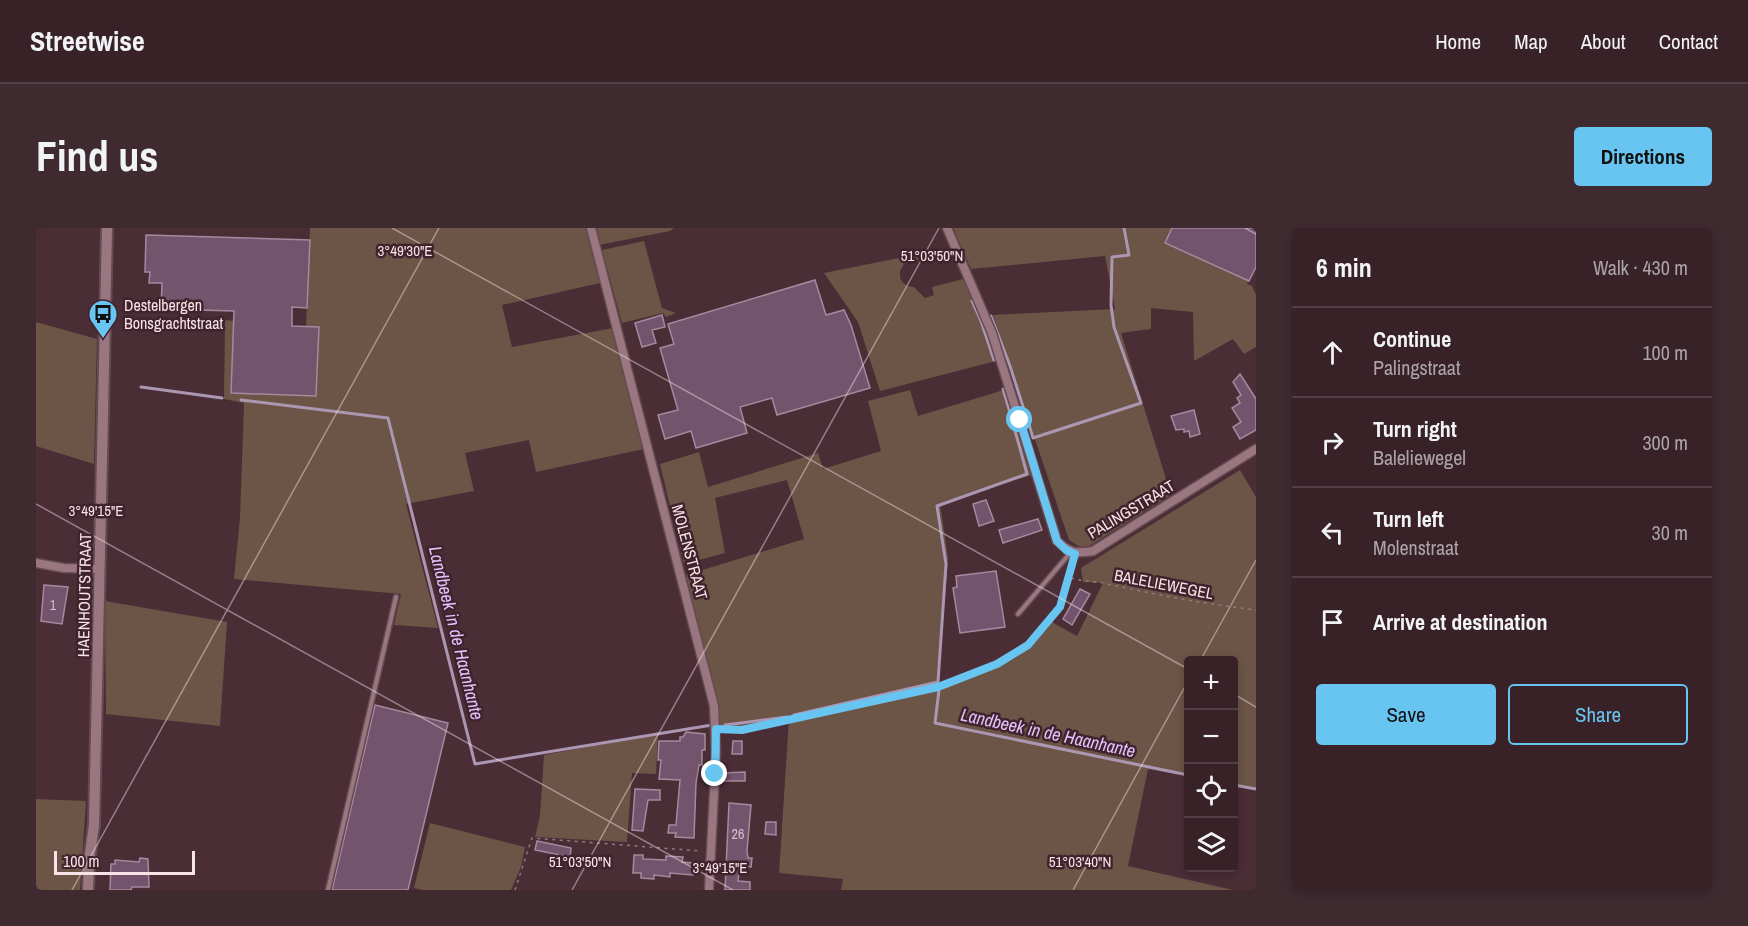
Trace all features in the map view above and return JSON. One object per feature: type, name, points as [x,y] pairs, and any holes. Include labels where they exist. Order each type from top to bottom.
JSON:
[{"type":"street","name":"HAENHOUTSTRAAT","points":[[88,890],[94,825],[107,228]]},
{"type":"street","name":"MOLENSTRAAT","points":[[591,228],[711,694],[716,729],[709,890]]},
{"type":"street","name":"PALINGSTRAAT","points":[[947,228],[992,333],[1057,541],[1073,553],[1093,551],[1256,449]]},
{"type":"street","points":[[36,563],[64,568],[100,569]]},
{"type":"lane","points":[[1018,614],[1073,553]]},
{"type":"lane","points":[[328,890],[396,597]]},
{"type":"path","points":[[716,729],[742,730],[938,687],[997,664],[1028,645],[1060,607],[1069,578],[1073,553]]},
{"type":"path","name":"BALELIEWEGEL","points":[[1069,578],[1192,602],[1256,610]]},
{"type":"path","points":[[514,890],[532,838],[711,852]]},
{"type":"shaded area","points":[[310,228],[586,228],[600,283],[502,305],[512,347],[613,328],[644,449],[536,472],[529,440],[465,453],[474,491],[406,504],[438,628],[394,625],[401,594],[234,579],[240,518],[244,403],[224,399],[225,320],[234,321],[231,393],[316,396],[319,327],[306,326]]},
{"type":"shaded area","points":[[594,228],[674,228],[670,231],[599,245]]},
{"type":"shaded area","points":[[953,228],[1172,228],[1166,243],[1249,281],[1247,284],[1252,286],[1256,295],[1256,347],[1244,354],[1233,339],[1194,361],[1193,312],[1151,308],[1151,329],[1121,333],[1171,495],[1089,546],[1080,547],[1069,540],[993,315],[1115,309],[1105,256],[971,269]]},
{"type":"shaded area","points":[[644,241],[662,308],[676,313],[666,317],[663,313],[622,323],[602,250]]},
{"type":"shaded area","points":[[929,252],[930,256],[904,264],[900,271],[901,281],[907,286],[914,287],[925,298],[934,295],[932,287],[967,278],[996,361],[880,391],[858,322],[824,273]]},
{"type":"shaded area","points":[[36,322],[97,339],[94,464],[36,446]]},
{"type":"shaded area","points":[[1007,389],[1035,474],[940,504],[948,558],[938,686],[997,664],[1028,645],[1050,621],[1077,636],[1103,583],[1083,582],[1081,568],[1240,470],[1256,497],[1256,789],[1238,786],[1238,656],[1184,656],[1184,775],[1148,769],[1128,866],[1233,890],[841,890],[843,879],[779,873],[789,719],[742,730],[721,730],[686,575],[804,539],[787,480],[715,498],[725,553],[684,564],[660,464],[699,452],[708,487],[818,453],[823,469],[881,451],[868,401],[910,390],[918,416]]},
{"type":"shaded area","points":[[105,601],[227,622],[220,726],[106,714]]},
{"type":"shaded area","points":[[658,734],[656,774],[632,773],[627,842],[535,837],[540,816],[544,755]]},
{"type":"shaded area","points":[[36,799],[86,801],[80,890],[36,890]]},
{"type":"shaded area","points":[[430,823],[525,847],[521,867],[511,890],[423,890],[414,888]]},
{"type":"building","points":[[1172,228],[1256,228],[1256,267],[1249,281],[1165,243]]},
{"type":"building","points":[[146,235],[310,240],[307,308],[292,307],[292,326],[319,327],[316,396],[231,393],[234,311],[161,309],[162,283],[149,283],[150,272],[145,272]]},
{"type":"building","points":[[815,280],[826,315],[844,310],[851,325],[870,388],[777,415],[772,398],[740,407],[747,433],[696,448],[691,431],[665,439],[658,415],[678,410],[660,348],[674,344],[668,324]]},
{"type":"building","points":[[662,315],[665,327],[652,330],[656,343],[642,347],[635,323]]},
{"type":"building","points":[[1240,374],[1256,399],[1256,430],[1240,439],[1233,427],[1241,422],[1232,408],[1240,403],[1237,398],[1241,395],[1233,382]]},
{"type":"building","points":[[1194,410],[1200,434],[1190,437],[1189,431],[1176,430],[1171,416]]},
{"type":"building","points":[[986,500],[994,521],[979,526],[973,504]]},
{"type":"building","points":[[1038,519],[1042,530],[1003,543],[999,530]]},
{"type":"building","points":[[996,571],[1005,627],[960,633],[953,588],[957,587],[956,576]]},
{"type":"building","points":[[44,585],[68,587],[62,624],[41,621]]},
{"type":"building","points":[[1080,589],[1090,594],[1072,625],[1063,619]]},
{"type":"building","points":[[375,705],[448,723],[408,890],[332,890]]},
{"type":"building","points":[[686,732],[705,734],[705,750],[702,750],[702,765],[699,765],[696,783],[694,838],[675,837],[676,833],[668,833],[669,825],[676,825],[680,780],[659,779],[661,760],[658,760],[659,741],[680,741],[680,737],[683,737]]},
{"type":"building","points":[[733,741],[742,741],[742,754],[732,754]]},
{"type":"building","points":[[745,772],[745,781],[721,781],[721,773]]},
{"type":"building","points":[[635,789],[660,790],[660,800],[648,800],[643,831],[632,830]]},
{"type":"building","points":[[729,803],[751,805],[747,851],[748,858],[752,858],[751,867],[740,866],[738,881],[750,882],[750,890],[725,890]]},
{"type":"building","points":[[766,822],[776,822],[776,835],[765,834]]},
{"type":"building","points":[[537,841],[571,848],[570,857],[535,850]]},
{"type":"building","points":[[634,855],[643,855],[643,859],[666,860],[666,856],[683,857],[682,862],[693,863],[693,875],[670,873],[670,877],[654,875],[654,879],[641,878],[641,873],[633,873]]},
{"type":"building","points":[[140,858],[148,859],[149,887],[110,890],[111,864],[115,864],[115,860],[139,862]]},
{"type":"waterway","points":[[1028,421],[1033,438],[1141,403],[1114,327],[1111,305],[1112,257],[1129,255],[1124,228]]},
{"type":"waterway","points":[[972,301],[994,360]]},
{"type":"waterway","points":[[991,316],[1025,413]]},
{"type":"waterway","name":"Landbeek in de Haanhante","points":[[141,387],[222,398]]},
{"type":"waterway","points":[[1003,389],[1012,419]]},
{"type":"waterway","name":"Landbeek in de Haanhante","points":[[241,400],[388,418],[475,764],[712,725]]},
{"type":"waterway","points":[[794,715],[938,682],[946,564],[937,506],[1027,474],[1014,427]]},
{"type":"waterway","name":"Landbeek in de Haanhante","points":[[939,690],[935,723],[1184,774]]},
{"type":"waterway","name":"Landbeek in de Haanhante","points":[[725,725],[787,717]]},
{"type":"waterway","name":"Landbeek in de Haanhante","points":[[1238,786],[1256,789]]},
{"type":"place","name":"Destelbergen Bonsgrachtstraat","points":[[103,340]]},
{"type":"route","points":[[715,774],[716,729],[742,730],[938,687],[997,664],[1028,645],[1050,621],[1060,607],[1075,554],[1066,550],[1057,541],[1020,420]]}]
